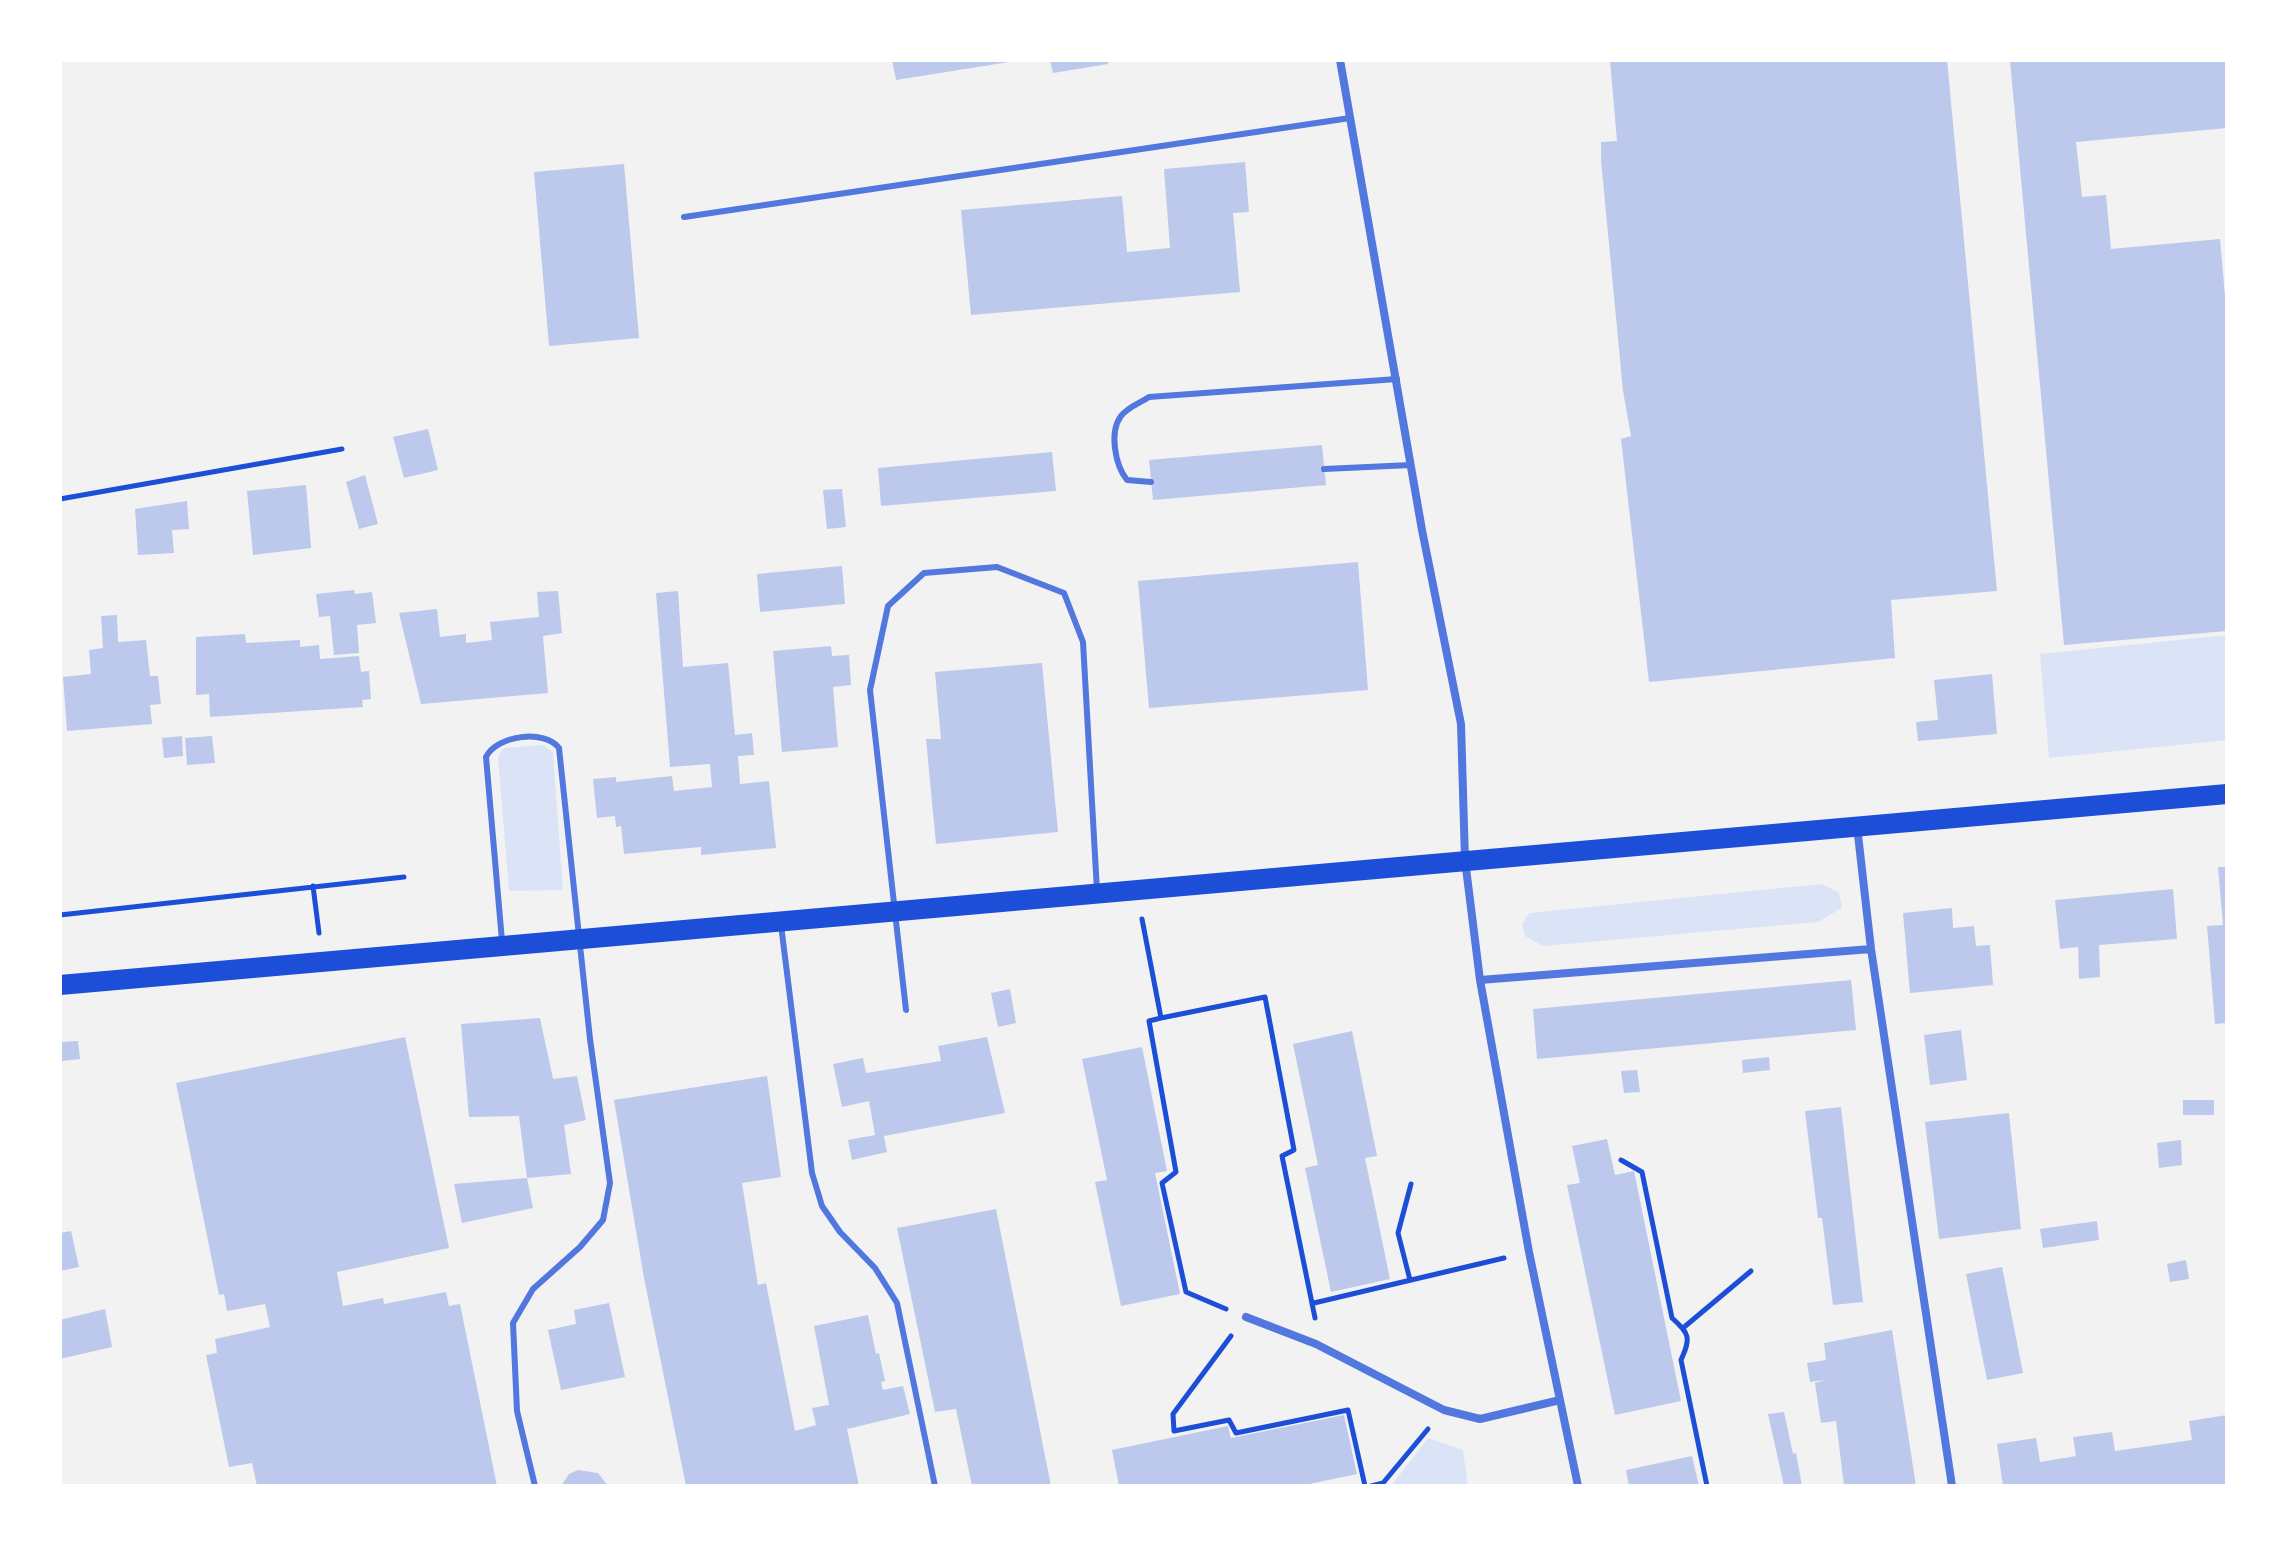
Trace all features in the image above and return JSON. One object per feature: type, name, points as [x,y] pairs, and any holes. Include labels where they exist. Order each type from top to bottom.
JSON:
[{"type":"main road","points":[[60,985],[1857,824],[2227,794]]},
{"type":"street","points":[[1340,60],[1411,465],[1461,724],[1465,860],[1480,980],[1529,1252],[1578,1486]]},
{"type":"street","points":[[1857,824],[1871,949],[1952,1486]]},
{"type":"street","points":[[1480,980],[1871,949]]},
{"type":"street","points":[[1246,1317],[1316,1344],[1444,1410],[1480,1419],[1560,1400]]},
{"type":"lane","points":[[684,217],[1350,118]]},
{"type":"lane","points":[[1151,482],[1127,480],[1119,471],[1115,433],[1119,418],[1149,397],[1397,379]]},
{"type":"lane","points":[[1324,469],[1411,465]]},
{"type":"lane","points":[[906,1010],[870,690],[888,606],[924,573],[997,567],[1064,593],[1083,642],[1097,894]]},
{"type":"lane","points":[[503,946],[485,766],[491,748],[522,738],[554,741],[559,748],[582,939],[590,1039],[610,1183],[609,1203],[603,1220],[580,1247],[533,1289],[513,1323],[517,1411],[535,1486]]},
{"type":"lane","points":[[780,922],[812,1173],[822,1206],[840,1232],[875,1268],[897,1303],[935,1486]]},
{"type":"path","points":[[60,499],[342,449]]},
{"type":"path","points":[[60,915],[404,877]]},
{"type":"path","points":[[313,886],[322,962]]},
{"type":"path","points":[[1138,890],[1161,1018]]},
{"type":"path","points":[[1316,1344],[1314,1303],[1282,1156],[1294,1150],[1265,997],[1149,1021],[1176,1172],[1162,1183],[1186,1292],[1246,1317],[1173,1414],[1174,1431],[1229,1420],[1236,1433],[1348,1410],[1368,1486],[1383,1483],[1444,1410]]},
{"type":"path","points":[[1621,1160],[1642,1172],[1672,1318],[1683,1328],[1690,1341],[1681,1360],[1707,1486]]},
{"type":"path","points":[[1410,1280],[1398,1233],[1411,1184]]},
{"type":"path","points":[[1314,1303],[1529,1252]]},
{"type":"path","points":[[1683,1328],[1751,1271]]},
{"type":"shaded area","points":[[2227,635],[2227,740],[2049,758],[2040,654]]},
{"type":"shaded area","points":[[543,745],[553,752],[563,890],[509,891],[498,757],[503,748]]},
{"type":"shaded area","points":[[1822,884],[1839,893],[1842,908],[1818,922],[1543,946],[1525,936],[1522,924],[1529,913]]},
{"type":"shaded area","points":[[1428,1438],[1463,1450],[1468,1486],[1391,1486]]},
{"type":"building","points":[[892,60],[1009,60],[1009,62],[896,80]]},
{"type":"building","points":[[1050,60],[1107,60],[1108,64],[1053,73]]},
{"type":"building","points":[[1610,60],[1947,60],[1997,591],[1891,600],[1895,658],[1649,682],[1621,439],[1631,436],[1623,391],[1601,160],[1601,142],[1617,141]]},
{"type":"building","points":[[2010,60],[2226,60],[2227,128],[2076,142],[2082,197],[2106,195],[2111,249],[2220,239],[2227,319],[2227,631],[2064,645]]},
{"type":"building","points":[[1245,162],[1249,212],[1233,213],[1240,292],[971,315],[961,210],[1122,196],[1127,252],[1170,248],[1164,169]]},
{"type":"building","points":[[624,164],[639,338],[549,346],[534,172]]},
{"type":"building","points":[[428,429],[438,470],[404,478],[393,437]]},
{"type":"building","points":[[1322,445],[1326,485],[1153,500],[1149,460]]},
{"type":"building","points":[[1052,452],[1056,491],[881,506],[878,468]]},
{"type":"building","points":[[365,475],[378,524],[359,529],[346,482]]},
{"type":"building","points":[[306,485],[311,548],[253,555],[247,491]]},
{"type":"building","points":[[842,489],[846,527],[827,529],[823,490]]},
{"type":"building","points":[[187,501],[189,529],[172,530],[174,553],[138,555],[135,509]]},
{"type":"building","points":[[1358,562],[1368,690],[1149,708],[1138,581]]},
{"type":"building","points":[[842,566],[845,604],[760,612],[757,574]]},
{"type":"building","points":[[354,590],[355,594],[372,592],[376,623],[357,625],[359,653],[334,655],[330,616],[319,617],[316,594]]},
{"type":"building","points":[[558,591],[562,633],[543,636],[548,693],[421,704],[399,613],[437,609],[440,637],[466,634],[466,643],[492,640],[490,622],[539,617],[537,592]]},
{"type":"building","points":[[678,591],[683,667],[728,663],[735,735],[752,733],[754,755],[738,756],[740,784],[769,781],[776,848],[701,855],[701,847],[624,854],[621,826],[616,827],[615,816],[597,818],[593,779],[616,777],[616,782],[672,776],[674,791],[712,787],[710,764],[670,767],[656,593]]},
{"type":"building","points":[[117,615],[118,642],[146,640],[150,676],[158,676],[161,704],[150,705],[152,724],[67,731],[63,677],[91,674],[89,650],[103,648],[101,616]]},
{"type":"building","points":[[245,634],[246,643],[300,640],[300,647],[319,645],[320,659],[359,656],[361,672],[369,671],[371,699],[362,700],[363,707],[210,717],[209,694],[196,695],[196,637]]},
{"type":"building","points":[[831,646],[832,656],[849,655],[851,685],[833,687],[838,747],[782,752],[773,651]]},
{"type":"building","points":[[1042,663],[1058,832],[936,844],[926,739],[941,739],[935,672]]},
{"type":"building","points":[[1992,674],[1997,734],[1918,741],[1916,722],[1938,720],[1934,680]]},
{"type":"building","points":[[182,736],[183,756],[164,758],[162,738]]},
{"type":"building","points":[[212,736],[215,763],[187,765],[185,738]]},
{"type":"building","points":[[2218,867],[2227,867],[2227,1023],[2215,1024],[2207,926],[2223,925]]},
{"type":"building","points":[[2173,889],[2177,939],[2099,945],[2100,977],[2079,979],[2078,947],[2060,949],[2055,900]]},
{"type":"building","points":[[1952,908],[1953,928],[1974,926],[1976,946],[1990,945],[1993,985],[1910,993],[1903,913]]},
{"type":"building","points":[[1851,980],[1856,1030],[1537,1059],[1533,1009]]},
{"type":"building","points":[[1010,989],[1016,1023],[998,1027],[991,993]]},
{"type":"building","points":[[540,1018],[553,1079],[577,1076],[586,1120],[564,1125],[571,1174],[527,1178],[519,1116],[469,1117],[461,1024]]},
{"type":"building","points":[[1961,1030],[1967,1080],[1930,1085],[1924,1035]]},
{"type":"building","points":[[1352,1031],[1377,1156],[1365,1158],[1390,1279],[1331,1292],[1305,1168],[1318,1165],[1293,1044]]},
{"type":"building","points":[[405,1037],[449,1248],[337,1272],[343,1306],[383,1298],[384,1304],[446,1292],[449,1306],[460,1304],[497,1486],[257,1486],[252,1463],[229,1467],[206,1355],[217,1353],[215,1339],[270,1327],[265,1304],[227,1311],[224,1294],[219,1295],[176,1083]]},
{"type":"building","points":[[987,1037],[1005,1113],[884,1136],[887,1152],[852,1160],[848,1140],[875,1135],[869,1101],[842,1107],[833,1064],[863,1058],[866,1073],[941,1061],[938,1046]]},
{"type":"building","points":[[78,1041],[80,1059],[62,1061],[60,1042]]},
{"type":"building","points":[[1142,1047],[1167,1171],[1155,1173],[1180,1294],[1121,1306],[1095,1182],[1107,1180],[1082,1059]]},
{"type":"building","points":[[1769,1057],[1770,1070],[1743,1073],[1742,1060]]},
{"type":"building","points":[[1637,1070],[1640,1092],[1624,1093],[1621,1071]]},
{"type":"building","points":[[767,1076],[781,1177],[742,1183],[758,1285],[766,1283],[795,1431],[816,1425],[812,1408],[829,1405],[814,1326],[868,1315],[885,1381],[881,1382],[883,1390],[903,1386],[910,1414],[847,1429],[859,1486],[686,1486],[644,1278],[614,1100]]},
{"type":"building","points":[[2183,1100],[2214,1100],[2214,1115],[2183,1115]]},
{"type":"building","points":[[1841,1107],[1863,1302],[1833,1305],[1822,1218],[1818,1218],[1805,1111]]},
{"type":"building","points":[[2009,1113],[2021,1229],[1939,1239],[1925,1122]]},
{"type":"building","points":[[1607,1139],[1615,1175],[1634,1171],[1681,1401],[1615,1415],[1567,1185],[1580,1183],[1572,1146]]},
{"type":"building","points":[[2181,1140],[2182,1165],[2159,1168],[2157,1143]]},
{"type":"building","points":[[527,1178],[533,1208],[462,1223],[454,1184]]},
{"type":"building","points":[[996,1209],[1051,1486],[972,1486],[956,1409],[935,1412],[897,1228]]},
{"type":"building","points":[[2097,1221],[2099,1240],[2043,1248],[2040,1229]]},
{"type":"building","points":[[71,1231],[79,1267],[60,1271],[60,1233]]},
{"type":"building","points":[[2186,1260],[2189,1279],[2170,1282],[2167,1264]]},
{"type":"building","points":[[2002,1267],[2023,1373],[1987,1380],[1966,1274]]},
{"type":"building","points":[[609,1303],[625,1377],[561,1390],[548,1330],[576,1324],[574,1310]]},
{"type":"building","points":[[105,1309],[112,1347],[60,1359],[60,1320]]},
{"type":"building","points":[[1892,1330],[1916,1486],[1844,1486],[1836,1421],[1821,1423],[1815,1383],[1826,1380],[1810,1382],[1807,1363],[1826,1360],[1824,1343]]},
{"type":"building","points":[[1784,1412],[1802,1486],[1784,1486],[1768,1414]]},
{"type":"building","points":[[1344,1415],[1357,1474],[1300,1486],[1119,1486],[1112,1450],[1228,1426],[1231,1438]]},
{"type":"building","points":[[2227,1415],[2227,1485],[2003,1486],[1997,1444],[2036,1438],[2040,1462],[2076,1456],[2073,1437],[2112,1432],[2115,1451],[2192,1440],[2189,1421]]},
{"type":"building","points":[[1692,1456],[1699,1486],[1629,1486],[1626,1470]]},
{"type":"building","points":[[578,1470],[598,1473],[608,1486],[561,1486],[569,1474]]}]
